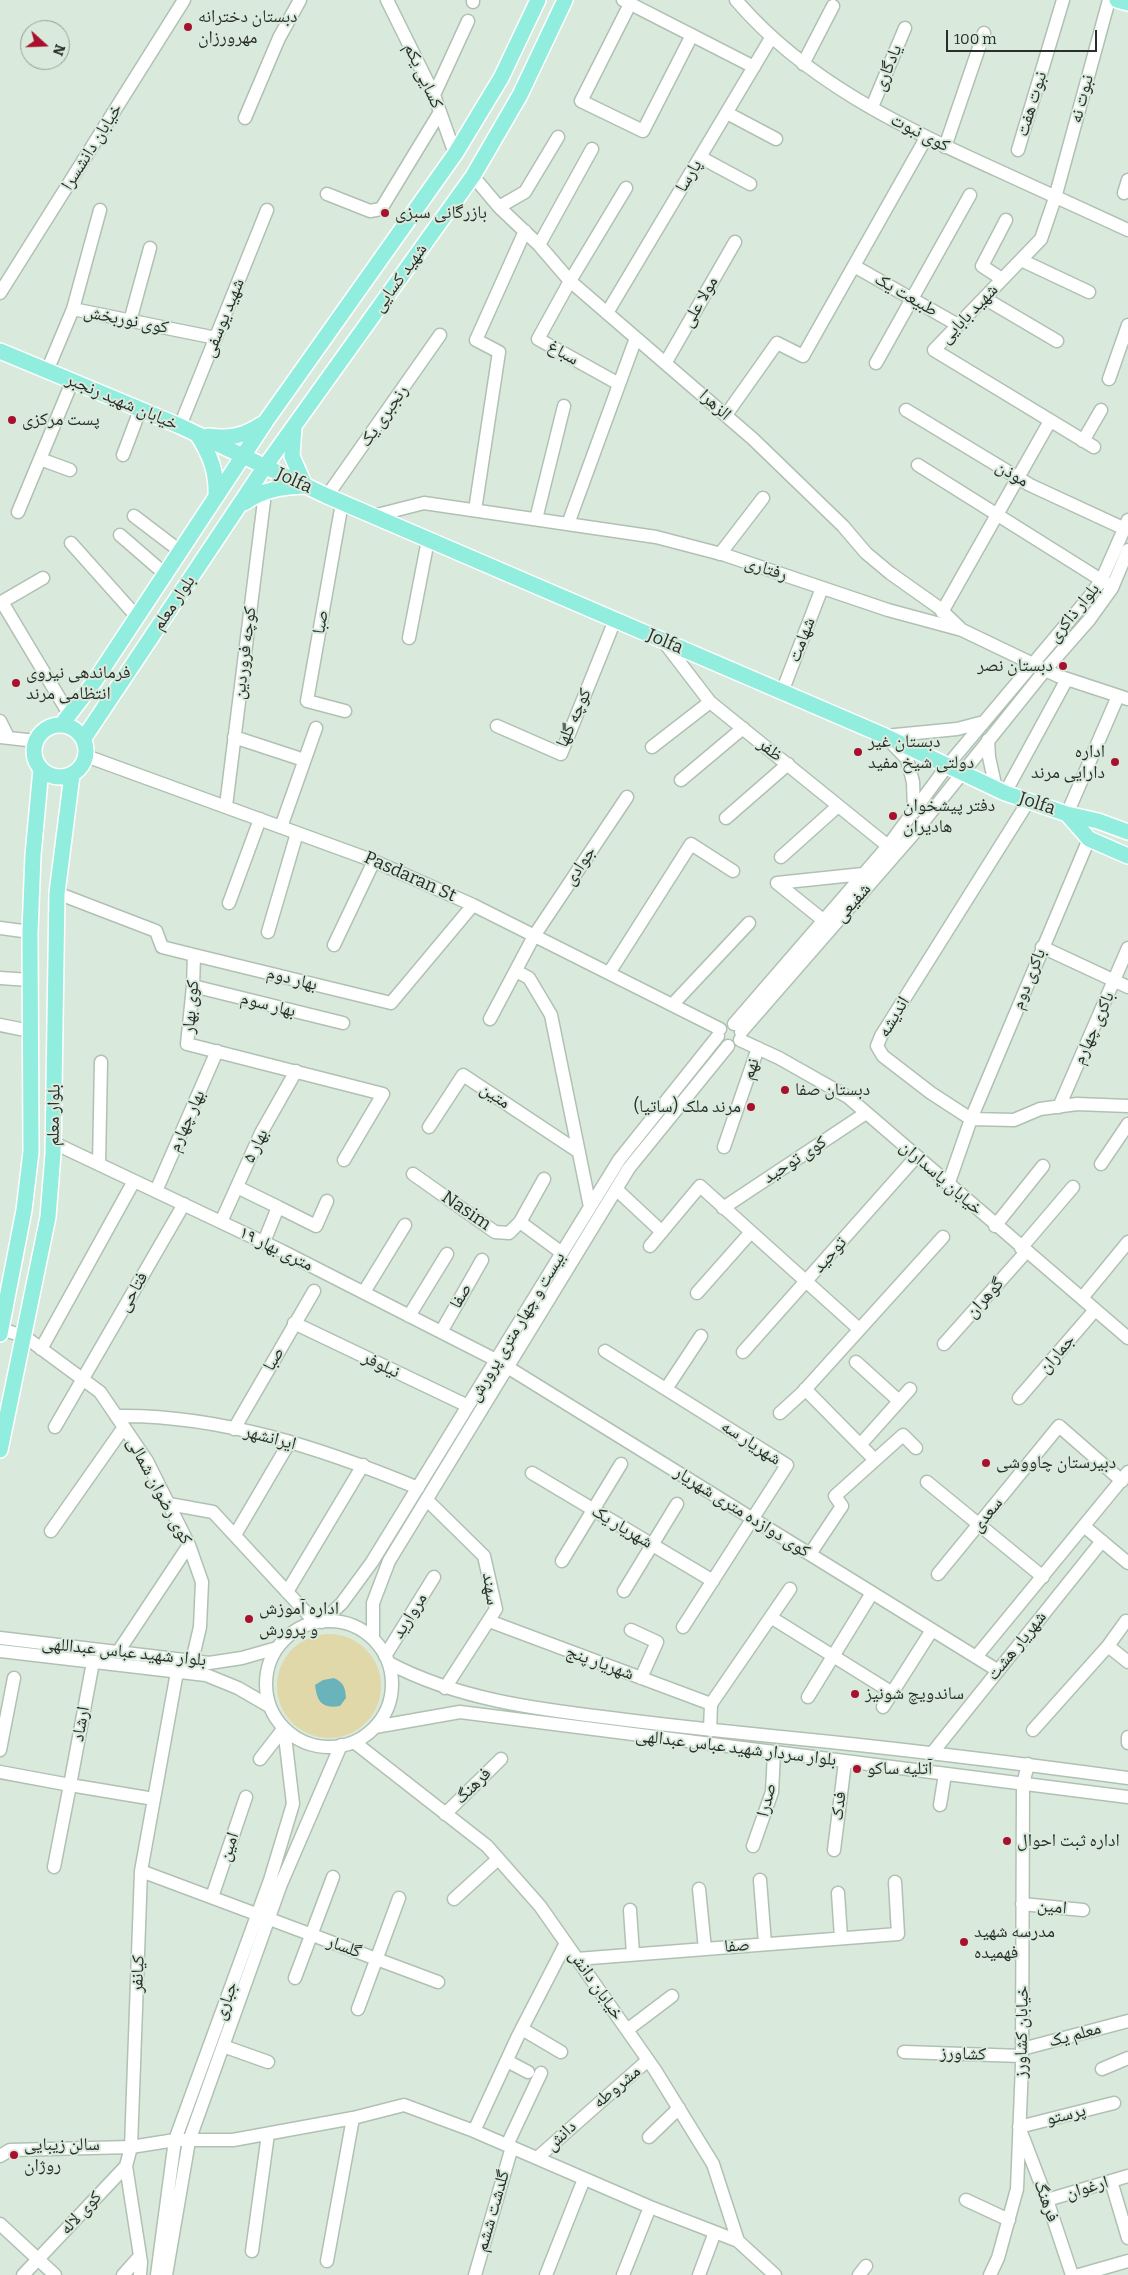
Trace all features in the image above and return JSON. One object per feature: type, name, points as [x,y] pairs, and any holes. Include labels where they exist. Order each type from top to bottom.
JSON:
[{"type":"main road","name":"شهید کسایی","points":[[242,457],[316,348],[455,154],[501,78],[538,0]]},
{"type":"main road","name":"شهید کسایی","points":[[264,468],[473,176],[520,95],[565,0]]},
{"type":"main road","points":[[1117,0],[1128,3]]},
{"type":"main road","points":[[316,348],[316,357],[320,365],[328,368],[336,367]]},
{"type":"main road","name":"خیابان شهید رنجبر","points":[[0,352],[180,426],[264,468]]},
{"type":"main road","points":[[197,434],[223,438],[237,437],[249,433],[266,421]]},
{"type":"main road","points":[[238,508],[256,494],[270,489],[305,486],[292,456],[295,426]]},
{"type":"main road","points":[[197,434],[211,458],[215,473],[216,496]]},
{"type":"main road","name":"بلوار معلم","points":[[66,719],[94,682],[242,457]]},
{"type":"main road","name":"Jolfa","points":[[264,468],[885,736],[1000,791],[1028,802],[1098,821],[1128,832]]},
{"type":"main road","name":"بلوار معلم","points":[[84,738],[264,468]]},
{"type":"main road","points":[[66,719],[84,738],[86,756],[83,764],[72,775],[57,778],[48,775],[36,761],[34,752],[36,741],[42,731],[50,726],[66,719]]},
{"type":"main road","name":"بلوار معلم","points":[[0,1331],[24,1210],[31,1152],[30,932],[33,855],[41,769]]},
{"type":"main road","name":"بلوار معلم","points":[[0,1450],[48,1217],[54,1143],[56,893],[72,775]]},
{"type":"main road","points":[[1067,814],[1089,839],[1128,856]]},
{"type":"street","name":"خیابان دانشسرا","points":[[0,293],[184,0]]},
{"type":"street","points":[[245,118],[279,38],[300,0]]},
{"type":"street","name":"کسایی یکم","points":[[387,0],[434,95],[455,154]]},
{"type":"street","name":"کوی نبوت","points":[[736,0],[771,38],[803,64],[872,107],[926,138],[1128,230]]},
{"type":"street","name":"نبوت هفت","points":[[1018,150],[1063,0]]},
{"type":"street","name":"نبوت نه","points":[[1055,198],[1109,0]]},
{"type":"street","points":[[692,35],[644,131],[581,101],[626,2],[692,35],[754,67]]},
{"type":"street","points":[[803,64],[833,6]]},
{"type":"street","points":[[434,95],[468,21]]},
{"type":"street","name":"یادگاری","points":[[872,107],[905,28]]},
{"type":"street","points":[[945,147],[984,33]]},
{"type":"street","name":"پارسا","points":[[607,313],[771,38]]},
{"type":"street","points":[[327,194],[370,211],[381,209],[440,112]]},
{"type":"street","points":[[727,113],[776,139]]},
{"type":"street","points":[[499,207],[525,192],[558,137]]},
{"type":"street","points":[[726,415],[777,343],[803,356],[926,138]]},
{"type":"street","points":[[539,245],[592,148]]},
{"type":"street","points":[[700,157],[750,184]]},
{"type":"street","name":"الزهرا","points":[[473,176],[499,207],[539,245],[570,281],[726,415],[844,526],[866,553],[942,612],[962,630]]},
{"type":"street","points":[[1124,193],[1128,180]]},
{"type":"street","points":[[570,281],[626,188]]},
{"type":"street","points":[[876,363],[970,195]]},
{"type":"street","name":"شهید بابایی","points":[[1055,198],[1041,239],[934,350],[1088,444],[1102,410]]},
{"type":"street","points":[[73,309],[100,210]]},
{"type":"street","name":"شهید یوسفی","points":[[180,426],[267,210]]},
{"type":"street","points":[[1002,279],[982,266],[1006,220]]},
{"type":"street","points":[[475,510],[499,352],[476,340],[525,231]]},
{"type":"street","name":"مولا علی","points":[[666,362],[735,242]]},
{"type":"street","points":[[130,321],[150,248]]},
{"type":"street","points":[[1021,260],[1089,292]]},
{"type":"street","name":"طبیعت یک","points":[[854,266],[958,325]]},
{"type":"street","name":"سباغ","points":[[570,281],[538,339],[619,384]]},
{"type":"street","points":[[984,298],[1057,341]]},
{"type":"street","name":"کوی نوربخش","points":[[47,371],[73,309],[216,338]]},
{"type":"street","points":[[1109,379],[1128,325]]},
{"type":"street","name":"رنجبری یک","points":[[327,496],[440,335]]},
{"type":"street","points":[[568,524],[636,338]]},
{"type":"street","points":[[18,512],[72,382]]},
{"type":"street","points":[[536,520],[564,406]]},
{"type":"street","points":[[123,455],[140,410]]},
{"type":"street","name":"موذن","points":[[906,410],[1018,478],[1126,524]]},
{"type":"street","points":[[942,612],[1050,420]]},
{"type":"street","points":[[40,459],[70,470]]},
{"type":"street","points":[[918,465],[1102,579],[1112,588]]},
{"type":"street","points":[[720,554],[762,498]]},
{"type":"street","name":"کوچه فروردین","points":[[226,806],[264,501]]},
{"type":"street","name":"صبا","points":[[342,503],[307,702],[345,711]]},
{"type":"street","name":"رفتاری","points":[[373,516],[424,503],[656,537],[720,554],[888,610],[962,630]]},
{"type":"street","points":[[134,516],[180,551]]},
{"type":"street","name":"بلوار ذاکری","points":[[947,766],[1090,596],[1102,579],[1126,524]]},
{"type":"street","points":[[120,535],[165,574]]},
{"type":"street","points":[[409,638],[428,540]]},
{"type":"street","points":[[71,543],[137,617]]},
{"type":"street","name":"بلوار ذاکری","points":[[962,772],[1090,620],[1112,588],[1128,550]]},
{"type":"street","points":[[43,578],[1,602],[66,719]]},
{"type":"street","name":"شهامت","points":[[782,692],[822,588]]},
{"type":"street","name":"کوچه گلها","points":[[497,726],[561,754],[615,620]]},
{"type":"street","points":[[962,630],[1067,679],[1123,698],[1067,814]]},
{"type":"street","name":"ظفر","points":[[664,642],[710,702],[888,846]]},
{"type":"street","points":[[1000,791],[1067,679]]},
{"type":"street","points":[[652,748],[710,702]]},
{"type":"street","points":[[0,721],[2,737],[36,741]]},
{"type":"street","points":[[885,736],[957,729],[984,722]]},
{"type":"street","points":[[281,827],[316,728]]},
{"type":"street","points":[[680,780],[743,728]]},
{"type":"street","points":[[885,736],[906,760],[913,782],[914,812]]},
{"type":"street","points":[[234,737],[298,758]]},
{"type":"street","points":[[988,740],[989,757],[1000,791]]},
{"type":"street","name":"Pasdaran St","points":[[86,756],[374,861],[474,905],[672,1005],[719,1032]]},
{"type":"street","points":[[726,818],[788,764]]},
{"type":"street","name":"شفیعی","points":[[738,1032],[827,923],[863,874],[888,846],[947,766]]},
{"type":"street","name":"شفیعی","points":[[827,923],[915,832],[962,772]]},
{"type":"street","name":"جوادی","points":[[490,1019],[534,936],[627,797]]},
{"type":"street","name":"اندیشه","points":[[971,1119],[931,1093],[883,1056],[877,1046],[881,1036],[1028,802]]},
{"type":"street","points":[[781,857],[838,806]]},
{"type":"street","points":[[229,903],[260,818]]},
{"type":"street","points":[[268,932],[297,833]]},
{"type":"street","name":"باکری دوم","points":[[948,1185],[971,1119],[1089,839]]},
{"type":"street","points":[[609,973],[691,844],[733,871]]},
{"type":"street","points":[[334,945],[374,861]]},
{"type":"street","points":[[827,923],[777,883],[863,874]]},
{"type":"street","name":"کوی بهار","points":[[56,893],[156,931],[162,947],[194,955],[188,1044],[383,1094],[344,1160]]},
{"type":"street","name":"بهار دوم","points":[[194,955],[391,1003],[474,905]]},
{"type":"street","points":[[672,1005],[750,923]]},
{"type":"street","points":[[0,928],[30,932]]},
{"type":"street","points":[[1042,948],[1128,986]]},
{"type":"street","name":"باکری چهارم","points":[[1059,1106],[1128,948]]},
{"type":"street","points":[[516,971],[530,978],[551,1015],[590,1207]]},
{"type":"street","points":[[0,978],[30,980]]},
{"type":"street","name":"بهار سوم","points":[[193,986],[343,1023]]},
{"type":"street","points":[[726,1024],[738,1032],[735,1045],[728,1046],[721,1043],[719,1032],[726,1024]]},
{"type":"street","points":[[0,1025],[30,1031]]},
{"type":"street","name":"بیست و چهار متری پرورش","points":[[373,1639],[373,1603],[386,1569],[427,1500],[562,1253],[619,1160],[719,1032]]},
{"type":"street","name":"خیابان پاسداران","points":[[738,1032],[758,1048],[848,1097],[995,1226],[1128,1338]]},
{"type":"street","name":"بیست و چهار متری پرورش","points":[[318,1622],[342,1603],[372,1562],[468,1406],[501,1364],[629,1168],[728,1046]]},
{"type":"street","name":"نهم","points":[[724,1147],[758,1048]]},
{"type":"street","name":"بهار چهارم","points":[[156,1191],[217,1051]]},
{"type":"street","points":[[99,1164],[101,1062]]},
{"type":"street","name":"بهار ۵","points":[[221,1222],[261,1133],[296,1071]]},
{"type":"street","name":"متین","points":[[429,1127],[463,1075],[579,1152]]},
{"type":"street","points":[[971,1119],[1014,1120],[1040,1109],[1077,1104],[1128,1106]]},
{"type":"street","name":"کوی توحید","points":[[724,1208],[866,1113]]},
{"type":"street","points":[[1101,1164],[1128,1124]]},
{"type":"street","name":"۱۹ متری بهار","points":[[54,1143],[264,1242],[501,1364]]},
{"type":"street","name":"توحید","points":[[743,1352],[916,1156]]},
{"type":"street","points":[[995,1226],[1043,1166]]},
{"type":"street","name":"Nasim","points":[[413,1174],[496,1232],[509,1233],[520,1222],[544,1179]]},
{"type":"street","points":[[41,1349],[134,1181]]},
{"type":"street","points":[[650,1246],[700,1186],[860,1329]]},
{"type":"street","points":[[237,1187],[316,1226],[327,1201]]},
{"type":"street","name":"گوهران","points":[[944,1344],[1024,1250],[1073,1187]]},
{"type":"street","points":[[616,1189],[662,1232]]},
{"type":"street","name":"فتاحی","points":[[54,1427],[184,1204]]},
{"type":"street","points":[[264,1242],[278,1207]]},
{"type":"street","name":"Nasim","points":[[520,1222],[562,1253]]},
{"type":"street","points":[[364,1292],[406,1225]]},
{"type":"street","points":[[697,1293],[751,1232]]},
{"type":"street","points":[[780,1413],[805,1389],[943,1237]]},
{"type":"street","points":[[1082,1298],[1128,1242]]},
{"type":"street","points":[[409,1316],[447,1254]]},
{"type":"street","name":"صفا","points":[[441,1332],[482,1260]]},
{"type":"street","name":"صبا","points":[[234,1429],[314,1291]]},
{"type":"street","name":"جماران","points":[[1019,1398],[1095,1310]]},
{"type":"street","name":"نیلوفر","points":[[294,1323],[468,1406]]},
{"type":"street","points":[[0,1331],[24,1336]]},
{"type":"street","name":"کوی رضوان شمالی","points":[[24,1336],[100,1392],[147,1461],[189,1545],[202,1582],[200,1627],[192,1661]]},
{"type":"street","points":[[666,1389],[701,1336]]},
{"type":"street","name":"شهریار سه","points":[[605,1351],[786,1464],[683,1627]]},
{"type":"street","points":[[856,1362],[899,1401]]},
{"type":"street","name":"کوی دوازده متری شهریار","points":[[501,1364],[997,1670]]},
{"type":"street","points":[[805,1389],[874,1459]]},
{"type":"street","points":[[860,1445],[910,1389]]},
{"type":"street","name":"ایرانشهر","points":[[116,1416],[152,1415],[210,1423],[289,1443],[363,1465],[418,1488]]},
{"type":"street","name":"سعدی","points":[[938,1574],[1059,1426],[1125,1476],[1085,1527],[976,1657]]},
{"type":"street","points":[[51,1531],[124,1427]]},
{"type":"street","points":[[810,1554],[842,1506],[835,1496],[903,1435],[916,1448]]},
{"type":"street","points":[[235,1535],[289,1443]]},
{"type":"street","points":[[562,1561],[621,1464]]},
{"type":"street","points":[[287,1592],[363,1465]]},
{"type":"street","name":"شهریار یک","points":[[532,1473],[713,1581]]},
{"type":"street","points":[[926,1482],[1043,1577]]},
{"type":"street","name":"سهند","points":[[427,1500],[484,1556],[496,1609],[445,1688]]},
{"type":"street","points":[[169,1504],[213,1512],[287,1592],[318,1622]]},
{"type":"street","points":[[624,1591],[677,1504]]},
{"type":"street","points":[[1085,1527],[1128,1563]]},
{"type":"street","name":"شهریار هشت","points":[[933,1752],[1102,1541]]},
{"type":"street","points":[[118,1652],[189,1545]]},
{"type":"street","name":"مروارید","points":[[387,1660],[434,1577]]},
{"type":"street","points":[[710,1730],[711,1704],[790,1590]]},
{"type":"street","points":[[808,1697],[872,1593]]},
{"type":"street","points":[[772,1618],[891,1692]]},
{"type":"street","points":[[336,1621],[356,1626],[373,1639],[387,1660],[392,1680],[391,1697],[385,1713],[375,1727],[363,1737],[341,1746],[317,1746],[301,1741],[284,1728],[270,1706],[266,1686],[268,1666],[277,1648],[287,1636],[300,1628],[318,1622],[336,1621]]},
{"type":"street","name":"شهریار پنج","points":[[489,1621],[711,1704]]},
{"type":"street","points":[[1033,1730],[1108,1646],[1126,1621]]},
{"type":"street","points":[[631,1630],[657,1642],[641,1678]]},
{"type":"street","points":[[883,1707],[932,1630]]},
{"type":"street","name":"بلوار شهید عباس عبداللهی","points":[[0,1638],[209,1663],[242,1658],[277,1648]]},
{"type":"street","points":[[1108,1646],[1128,1662]]},
{"type":"street","name":"بلوار شهید عباس عبداللهی","points":[[0,1651],[206,1675],[238,1688],[270,1706]]},
{"type":"street","name":"بلوار سردار شهید عباس عبدالهی","points":[[387,1660],[415,1677],[445,1688],[538,1709],[710,1730],[933,1752],[1128,1778]]},
{"type":"street","name":"ارشاد","points":[[54,1867],[93,1662]]},
{"type":"street","name":"کیانفر","points":[[131,2147],[141,1871],[177,1672]]},
{"type":"street","points":[[0,1750],[14,1678]]},
{"type":"street","name":"بلوار سردار شهید عباس عبدالهی","points":[[375,1727],[460,1712],[1128,1797]]},
{"type":"street","points":[[260,1759],[284,1728]]},
{"type":"street","name":"جباری","points":[[166,2275],[189,2141],[223,2046],[263,1917],[293,1804],[284,1728]]},
{"type":"street","points":[[1128,1738],[1128,1743]]},
{"type":"street","name":"خیابان دانش","points":[[354,1742],[487,1846],[540,1906],[648,2060],[713,2164],[738,2241],[775,2275]]},
{"type":"street","name":"جباری","points":[[157,2275],[175,2140],[263,1917],[281,1884],[341,1746]]},
{"type":"street","name":"صدرا","points":[[753,1846],[772,1792],[774,1753]]},
{"type":"street","name":"فرهنگ","points":[[446,1814],[501,1759]]},
{"type":"street","name":"فدک","points":[[834,1850],[845,1762]]},
{"type":"street","name":"خیابان کشاورز","points":[[990,2275],[998,2258],[1018,2189],[1022,2052],[1024,1784],[1028,1764]]},
{"type":"street","points":[[0,1772],[154,1799]]},
{"type":"street","points":[[940,1806],[945,1774]]},
{"type":"street","name":"امین","points":[[212,1898],[246,1797]]},
{"type":"street","points":[[454,1899],[498,1859]]},
{"type":"street","points":[[141,1871],[263,1917]]},
{"type":"street","name":"گلسار","points":[[295,1978],[333,1877]]},
{"type":"street","points":[[760,1880],[765,1944]]},
{"type":"street","name":"صفا","points":[[577,1959],[898,1934],[895,1882]]},
{"type":"street","points":[[699,1889],[705,1949]]},
{"type":"street","points":[[838,1893],[841,1938]]},
{"type":"street","name":"گلسار","points":[[358,2009],[399,1898]]},
{"type":"street","name":"امین","points":[[1022,1904],[1083,1910]]},
{"type":"street","points":[[630,1910],[633,1954]]},
{"type":"street","name":"گلسار","points":[[263,1917],[438,1982]]},
{"type":"street","points":[[474,2131],[506,2061],[566,1943]]},
{"type":"street","points":[[627,2030],[672,1996]]},
{"type":"street","name":"معلم یک","points":[[1022,2052],[1128,2021]]},
{"type":"street","points":[[522,2029],[561,2052]]},
{"type":"street","points":[[223,2046],[268,2062]]},
{"type":"street","name":"کشاورز","points":[[904,2052],[1022,2052]]},
{"type":"street","points":[[1102,2069],[1128,2058]]},
{"type":"street","name":"مشروطه","points":[[586,2114],[648,2060]]},
{"type":"street","name":"گلدشت ششم","points":[[475,2275],[509,2146],[534,2072],[506,2061]]},
{"type":"street","name":"پرستو","points":[[1019,2127],[1114,2103]]},
{"type":"street","points":[[0,2156],[10,2150],[131,2147],[175,2140],[233,2140],[353,2118],[404,2105],[474,2131],[650,2207],[738,2241]]},
{"type":"street","points":[[649,2138],[679,2108]]},
{"type":"street","name":"دانش","points":[[537,2158],[586,2114]]},
{"type":"street","points":[[327,2261],[353,2118]]},
{"type":"street","name":"فرهنگ","points":[[1019,2127],[1047,2200],[1072,2275]]},
{"type":"street","points":[[252,2250],[268,2134]]},
{"type":"street","name":"کوی لاله","points":[[23,2275],[126,2166],[131,2147]]},
{"type":"street","points":[[126,2166],[140,2256],[140,2275]]},
{"type":"street","name":"ارغوان","points":[[1047,2200],[1128,2176]]},
{"type":"street","points":[[546,2275],[584,2179]]},
{"type":"street","points":[[1111,2181],[1128,2238]]},
{"type":"street","points":[[966,2200],[1009,2220]]},
{"type":"street","points":[[622,2275],[650,2207]]},
{"type":"street","points":[[0,2224],[55,2275]]},
{"type":"street","points":[[699,2275],[715,2232]]},
{"type":"street","points":[[123,2275],[140,2256]]},
{"type":"street","points":[[1080,2275],[1128,2260]]},
{"type":"shaded area","points":[[329,1634],[349,1638],[366,1649],[377,1666],[381,1686],[377,1706],[366,1723],[349,1734],[329,1738],[309,1734],[292,1723],[281,1706],[277,1686],[281,1666],[292,1649],[309,1638]]},
{"type":"water","points":[[334,1678],[343,1686],[346,1698],[340,1706],[334,1707],[325,1705],[319,1700],[315,1685],[323,1680]]},
{"type":"place","name":"دبستان دخترانه مهرورزان","points":[[188,27]]},
{"type":"place","name":"بازرگانی سبزی","points":[[385,213]]},
{"type":"place","name":"پست مرکزی","points":[[12,420]]},
{"type":"place","name":"دبستان نصر","points":[[1063,666]]},
{"type":"place","name":"فرماندهی نیروی انتظامی مرند","points":[[16,683]]},
{"type":"place","name":"دبستان غیر دولتی شیخ مفید","points":[[858,752]]},
{"type":"place","name":"اداره دارایی مرند","points":[[1115,762]]},
{"type":"place","name":"دفتر پیشخوان هادیران","points":[[893,816]]},
{"type":"place","name":"دبستان صفا","points":[[785,1090]]},
{"type":"place","name":"مرند ملک (ساتیا)","points":[[751,1107]]},
{"type":"place","name":"دبیرستان چاووشی","points":[[986,1463]]},
{"type":"place","name":"اداره آموزش و پرورش","points":[[249,1619]]},
{"type":"place","name":"ساندویچ شونیز","points":[[855,1694]]},
{"type":"place","name":"آتلیه ساکو","points":[[857,1769]]},
{"type":"place","name":"اداره ثبت احوال","points":[[1007,1841]]},
{"type":"place","name":"مدرسه شهید فهمیده","points":[[964,1942]]},
{"type":"place","name":"سالن زیبایی روژان","points":[[14,2155]]}]
